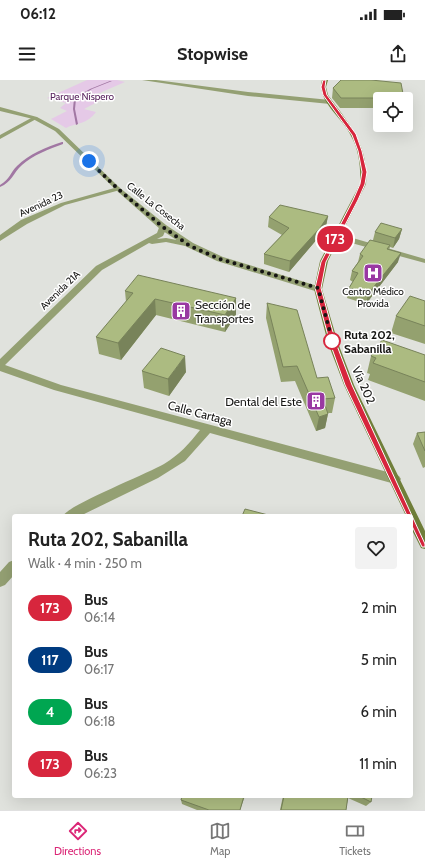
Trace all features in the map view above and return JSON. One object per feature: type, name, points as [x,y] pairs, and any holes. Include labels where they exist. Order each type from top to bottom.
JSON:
[{"type":"main road","name":"Vía 202","points":[[325,80],[323,87],[325,95],[354,134],[361,155],[364,172],[362,185],[324,262],[318,288],[333,343],[349,385],[411,514]]},
{"type":"main road","name":"Vía 202","points":[[413,518],[425,544]]},
{"type":"street","points":[[145,80],[248,94],[330,102]]},
{"type":"street","name":"Calle La Cosecha","points":[[0,109],[34,118],[57,130],[118,189],[163,227],[190,246],[220,259],[318,288]]},
{"type":"street","points":[[0,137],[34,118]]},
{"type":"street","name":"Avenida 23","points":[[0,239],[24,222],[63,204],[118,189]]},
{"type":"street","name":"Avenida 21A","points":[[0,366],[99,268],[160,234],[163,227]]},
{"type":"street","points":[[336,236],[425,261]]},
{"type":"street","name":"Avenida 21A","points":[[144,243],[166,240],[190,246]]},
{"type":"street","name":"Calle Cartaga","points":[[0,366],[58,388],[395,479]]},
{"type":"street","points":[[73,514],[182,457],[208,428]]},
{"type":"street","points":[[0,580],[12,568]]},
{"type":"green space","name":"Parque Níspero","points":[[87,80],[117,80],[125,82],[95,95],[107,97],[84,109],[96,112],[85,121],[66,128],[51,119],[67,111],[60,108],[66,103],[47,98]]},
{"type":"building","points":[[341,80],[371,80],[401,83],[403,92],[373,92],[373,98],[341,98],[333,88]]},
{"type":"building","points":[[280,205],[328,216],[320,228],[290,261],[264,254],[289,228],[269,217]]},
{"type":"building","points":[[381,223],[402,229],[395,238],[375,232]]},
{"type":"building","points":[[370,240],[390,245],[387,249],[401,253],[368,294],[349,288],[358,273],[352,271],[363,256],[360,254]]},
{"type":"building","points":[[138,275],[236,298],[225,315],[155,299],[118,343],[96,337],[133,293],[125,291]]},
{"type":"building","points":[[410,296],[425,301],[425,326],[396,316]]},
{"type":"building","points":[[267,303],[297,310],[317,378],[328,377],[335,398],[323,399],[328,414],[319,417],[297,366],[283,367]]},
{"type":"building","points":[[382,340],[425,355],[425,382],[373,363],[376,358],[371,356]]},
{"type":"building","points":[[161,348],[185,356],[168,379],[142,371]]},
{"type":"building","points":[[425,432],[425,451],[417,433]]},
{"type":"building","points":[[245,509],[264,514],[243,514]]},
{"type":"building","points":[[182,798],[243,798],[240,810],[209,810],[181,800]]},
{"type":"building","points":[[284,798],[348,798],[346,810],[281,810]]},
{"type":"building","points":[[363,798],[372,798],[371,802]]},
{"type":"waterway","points":[[77,124],[74,109],[75,99],[91,89],[111,81]]},
{"type":"waterway","points":[[0,186],[7,181],[17,168],[26,160],[44,150],[62,143]]},
{"type":"bus line","name":"173","points":[[325,80],[323,85],[325,95],[354,134],[360,151],[364,172],[363,184],[356,200],[336,236],[324,262],[318,288],[336,354],[349,385],[411,514]]},
{"type":"bus line","name":"173","points":[[413,518],[425,544]]},
{"type":"place","name":"Centro Médico Provida","points":[[373,273]]},
{"type":"place","name":"Sección de Transportes","points":[[181,311]]},
{"type":"place","name":"Ruta 202, Sabanilla","points":[[332,341]]},
{"type":"place","name":"Dental del Este","points":[[316,401]]},
{"type":"route","points":[[89,161],[118,189],[163,227],[190,246],[220,259],[318,288],[333,343],[332,341]]}]
